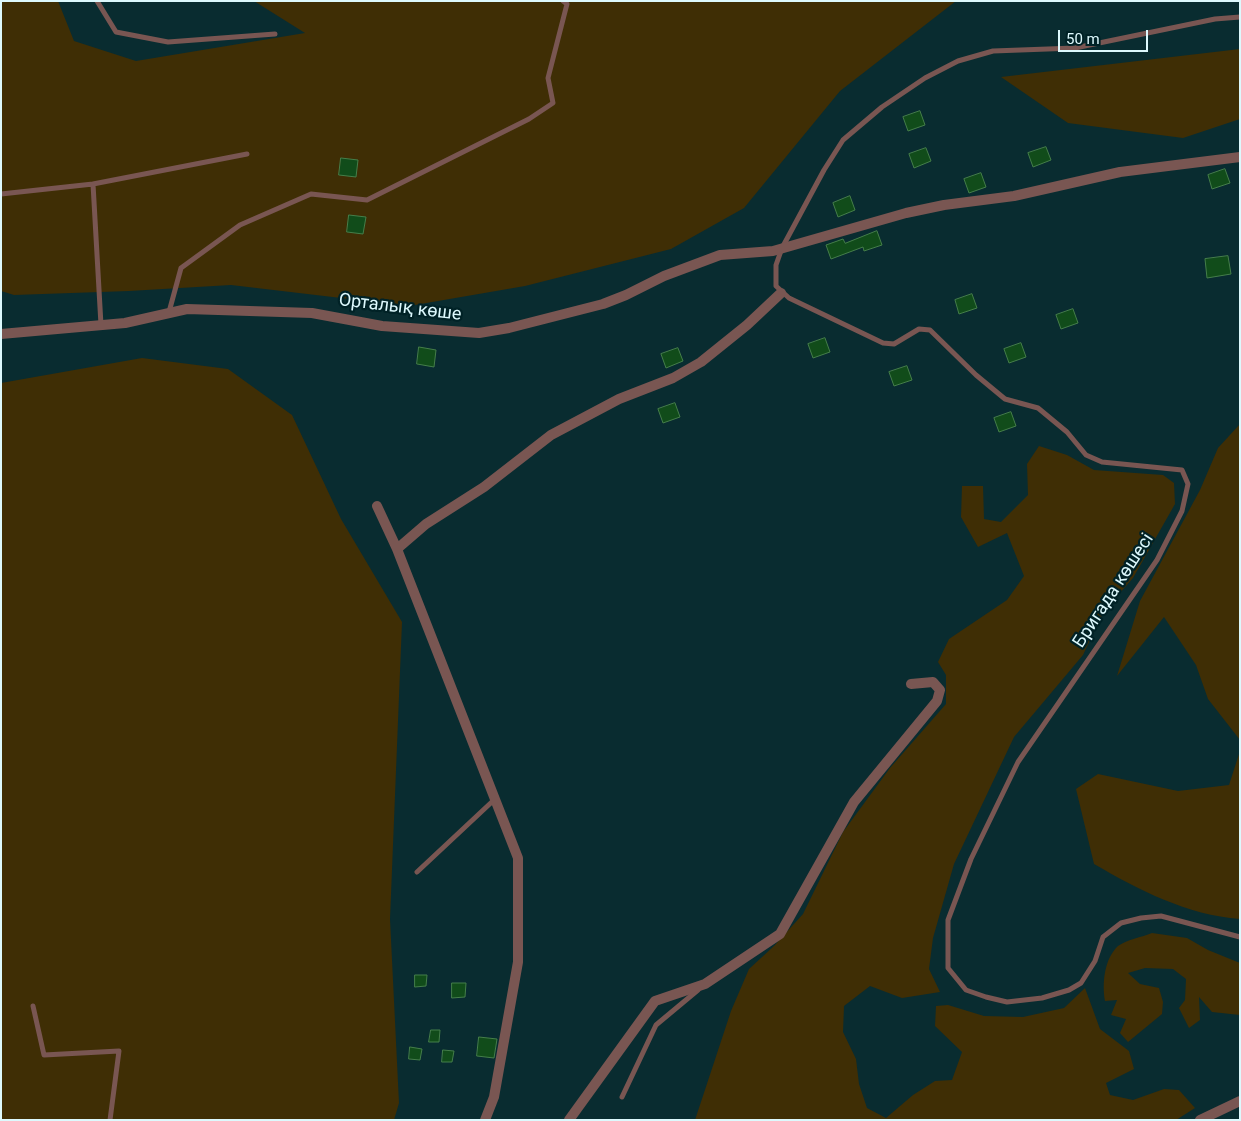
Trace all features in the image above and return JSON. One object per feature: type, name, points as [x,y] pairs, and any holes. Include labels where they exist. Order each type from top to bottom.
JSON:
[{"type":"street","name":"Орталық көше","points":[[1,334],[125,323],[187,309],[312,313],[382,326],[479,333],[509,328],[603,304],[678,270],[720,255],[768,252],[944,205],[1014,196],[1120,172],[1240,157]]},
{"type":"street","points":[[397,549],[426,524],[484,487],[551,435],[619,399],[673,378],[702,362],[747,325],[781,293]]},
{"type":"street","points":[[377,506],[397,549],[518,858],[518,962],[494,1096],[485,1120]]},
{"type":"street","points":[[569,1120],[655,1002],[705,984],[780,934],[854,802],[937,702],[940,690],[933,682],[911,684]]},
{"type":"street","points":[[1200,1120],[1240,1101]]},
{"type":"lane","points":[[97,1],[116,32],[168,42],[275,34]]},
{"type":"lane","points":[[169,312],[181,268],[240,225],[311,194],[367,200],[529,119],[553,103],[548,78],[567,4],[563,1]]},
{"type":"lane","points":[[781,293],[776,286],[775,276],[782,248],[824,170],[843,140],[882,107],[925,78],[950,65],[993,51],[1075,48],[1215,19],[1240,17]]},
{"type":"lane","points":[[1,194],[93,184],[247,154]]},
{"type":"lane","points":[[93,184],[101,325]]},
{"type":"lane","name":"Бригада көшесі","points":[[781,293],[883,343],[894,344],[919,329],[930,330],[976,375],[1005,399],[1038,408],[1067,432],[1086,455],[1102,462],[1182,470],[1188,484],[1182,511],[1157,560],[1018,762],[971,859],[948,920],[948,968],[966,990],[1007,1002],[1042,998],[1069,990],[1081,983],[1096,961],[1102,937],[1121,923],[1161,916],[1198,924],[1240,937]]},
{"type":"lane","points":[[417,872],[496,799]]},
{"type":"lane","points":[[622,1097],[656,1025],[677,1005],[705,984]]},
{"type":"lane","points":[[33,1006],[44,1055],[119,1051],[110,1120]]},
{"type":"shaded area","points":[[1,1],[58,1],[74,41],[136,61],[305,33],[254,1],[956,1],[840,91],[744,208],[671,249],[525,286],[409,306],[231,285],[14,295],[1,291]]},
{"type":"shaded area","points":[[1240,49],[1240,119],[1183,138],[1068,123],[1001,77]]},
{"type":"shaded area","points":[[142,358],[228,369],[292,415],[341,519],[402,622],[390,919],[399,1103],[394,1120],[1,1120],[1,383]]},
{"type":"shaded area","points":[[1240,424],[1240,740],[1208,699],[1196,665],[1164,617],[1117,676],[1140,601],[1200,490],[1218,448]]},
{"type":"shaded area","points":[[1039,446],[1067,455],[1094,470],[1163,475],[1174,483],[1175,504],[1133,578],[1104,611],[1083,655],[1014,737],[954,864],[933,938],[929,969],[940,992],[902,998],[870,986],[844,1006],[843,1032],[856,1059],[859,1084],[867,1108],[886,1118],[913,1095],[935,1081],[952,1080],[962,1052],[935,1026],[936,1006],[948,1005],[984,1016],[1023,1017],[1064,1008],[1085,988],[1100,1029],[1129,1051],[1134,1069],[1106,1083],[1110,1095],[1133,1100],[1164,1089],[1179,1090],[1195,1108],[1176,1120],[695,1120],[731,1011],[749,969],[774,946],[803,914],[843,832],[890,768],[946,704],[946,675],[938,662],[949,639],[1007,600],[1024,576],[1007,533],[978,547],[961,517],[962,486],[983,486],[984,519],[1001,522],[1028,495],[1027,464]]},
{"type":"shaded area","points":[[1240,751],[1240,919],[1220,917],[1182,907],[1146,892],[1094,864],[1076,789],[1098,774],[1178,791],[1229,785]]},
{"type":"shaded area","points":[[1152,933],[1187,938],[1208,950],[1240,963],[1240,1015],[1212,1012],[1199,997],[1200,1020],[1189,1028],[1179,1008],[1185,1000],[1186,979],[1173,969],[1145,968],[1128,973],[1140,984],[1159,988],[1163,1002],[1162,1014],[1128,1042],[1120,1033],[1126,1019],[1111,1015],[1117,1000],[1105,1001],[1105,972],[1113,951],[1118,946]]},
{"type":"building","points":[[920,111],[925,125],[908,131],[903,117]]},
{"type":"building","points":[[1046,147],[1051,160],[1033,167],[1028,153]]},
{"type":"building","points":[[926,148],[931,161],[914,168],[909,154]]},
{"type":"building","points":[[341,158],[358,160],[356,177],[339,175]]},
{"type":"building","points":[[1225,169],[1230,183],[1212,189],[1208,175]]},
{"type":"building","points":[[981,173],[986,187],[969,193],[964,179]]},
{"type":"building","points":[[850,196],[855,210],[838,217],[833,203]]},
{"type":"building","points":[[349,215],[366,217],[363,234],[347,232]]},
{"type":"building","points":[[877,231],[882,245],[864,251],[863,247],[831,259],[826,245],[843,239],[845,243]]},
{"type":"building","points":[[1228,256],[1231,274],[1207,278],[1205,259]]},
{"type":"building","points":[[972,294],[977,308],[959,314],[955,300]]},
{"type":"building","points":[[1073,309],[1078,323],[1061,329],[1056,315]]},
{"type":"building","points":[[825,338],[830,352],[813,358],[808,344]]},
{"type":"building","points":[[1021,343],[1026,357],[1009,363],[1004,349]]},
{"type":"building","points":[[419,347],[436,350],[434,367],[417,364]]},
{"type":"building","points":[[678,348],[683,361],[666,368],[661,354]]},
{"type":"building","points":[[907,366],[912,380],[894,386],[889,372]]},
{"type":"building","points":[[675,403],[680,417],[663,423],[658,409]]},
{"type":"building","points":[[1011,412],[1016,426],[999,432],[994,418]]},
{"type":"building","points":[[415,975],[427,975],[426,986],[415,987]]},
{"type":"building","points":[[452,983],[466,983],[465,997],[452,998]]},
{"type":"building","points":[[431,1030],[440,1030],[439,1042],[429,1042]]},
{"type":"building","points":[[479,1037],[497,1039],[494,1058],[477,1056]]},
{"type":"building","points":[[410,1047],[422,1049],[420,1060],[409,1059]]},
{"type":"building","points":[[443,1050],[454,1051],[452,1062],[442,1062]]}]
